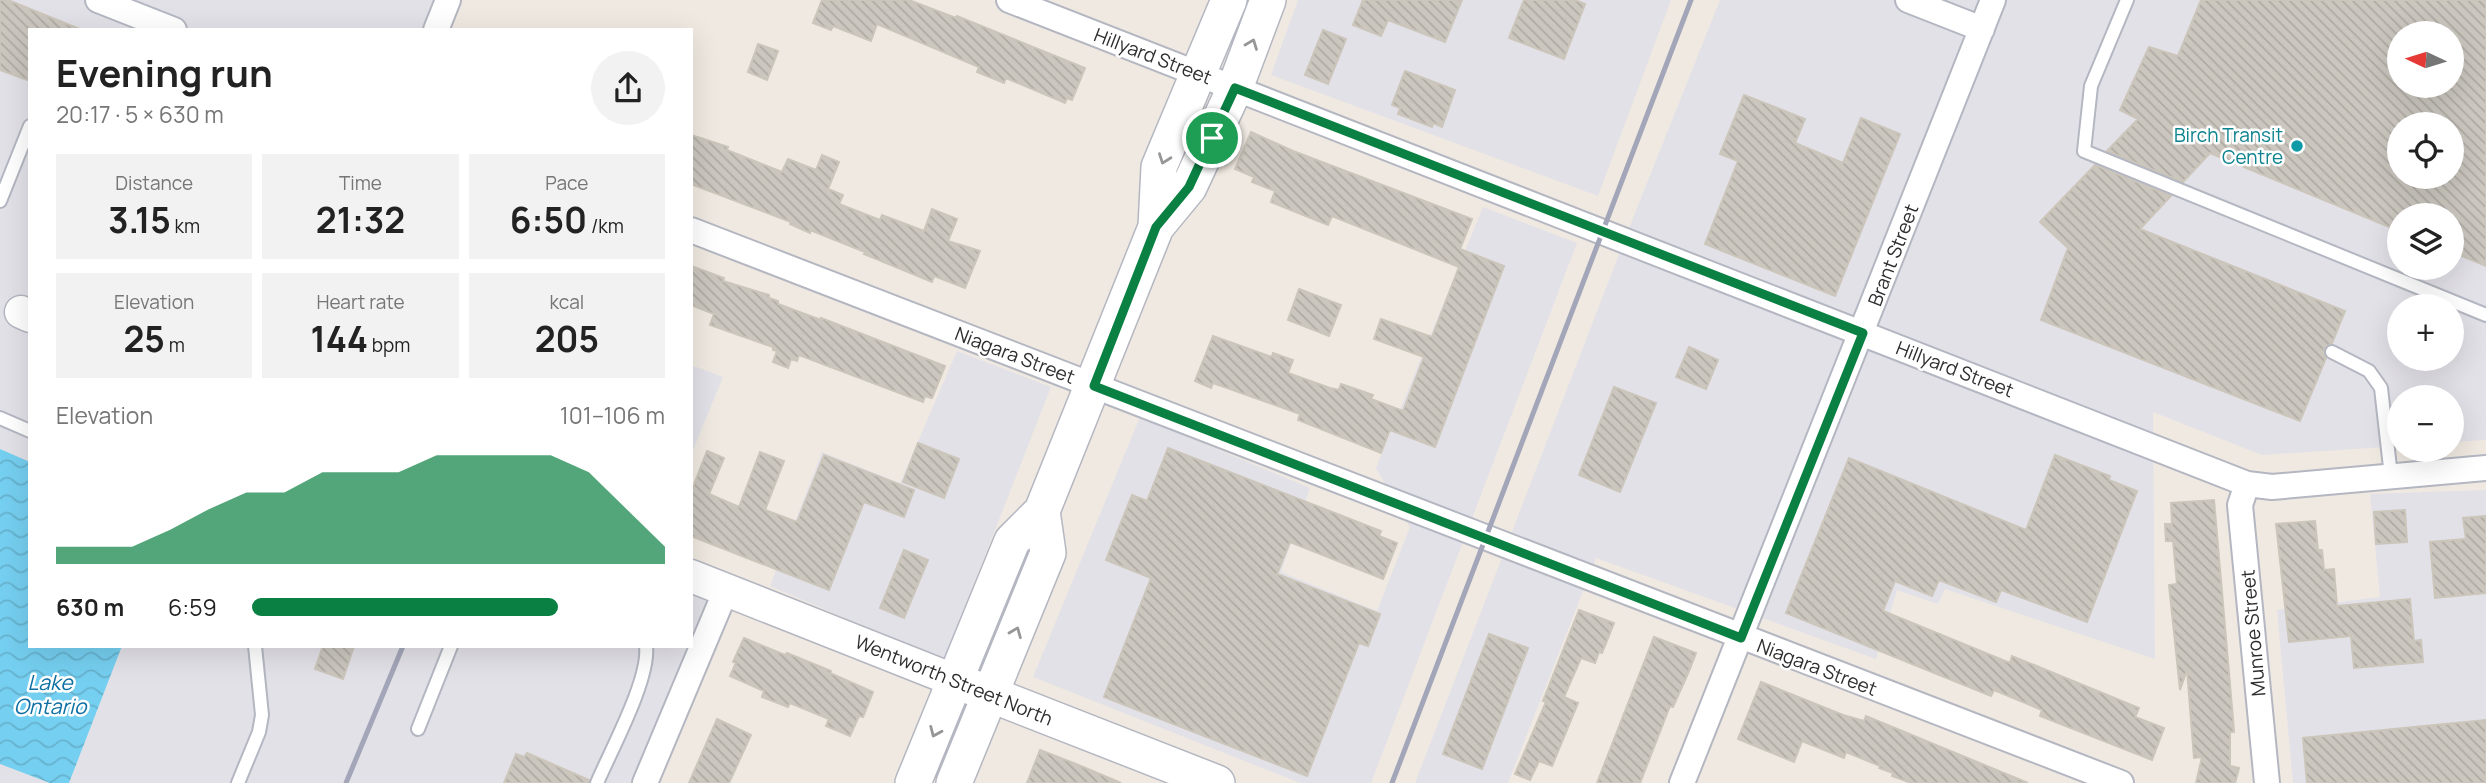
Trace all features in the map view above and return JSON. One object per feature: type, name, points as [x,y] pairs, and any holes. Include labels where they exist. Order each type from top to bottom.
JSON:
[{"type":"main road","points":[[913,783],[1012,541],[1042,511],[1094,386],[1156,227],[1160,167],[1229,0]]},
{"type":"main road","points":[[1156,227],[1189,187],[1235,88],[1268,0]]},
{"type":"main road","points":[[954,783],[1048,554],[1042,511]]},
{"type":"main road","name":"Wentworth Street North","points":[[956,681],[1166,774],[1217,783]]},
{"type":"street","points":[[98,0],[138,23],[164,28]]},
{"type":"street","points":[[437,28],[448,0]]},
{"type":"street","name":"Hillyard Street","points":[[1009,0],[2247,484],[2272,486],[2486,468]]},
{"type":"street","points":[[1908,0],[1982,29]]},
{"type":"street","name":"Brant Street","points":[[1682,783],[1863,333],[1993,0]]},
{"type":"street","name":"Niagara Street","points":[[693,231],[2122,783]]},
{"type":"street","name":"Munroe Street","points":[[2247,484],[2241,505],[2267,783]]},
{"type":"street","name":"Wentworth Street North","points":[[693,577],[956,681]]},
{"type":"street","points":[[645,783],[726,590]]},
{"type":"lane","points":[[2127,0],[2091,86],[2084,151],[2486,315]]},
{"type":"lane","points":[[0,201],[28,131]]},
{"type":"lane","points":[[2332,352],[2368,370],[2381,388],[2391,476]]},
{"type":"lane","points":[[0,418],[28,430]]},
{"type":"lane","points":[[238,783],[259,732],[262,715],[255,648]]},
{"type":"lane","points":[[418,729],[450,648]]},
{"type":"lane","points":[[597,783],[637,690],[644,669],[646,648]]},
{"type":"shaded area","points":[[0,0],[435,0],[425,28],[28,28],[28,461],[0,449]]},
{"type":"shaded area","points":[[1298,0],[1671,0],[1598,196],[1271,75]]},
{"type":"shaded area","points":[[1720,0],[2486,0],[2486,440],[2464,441],[2464,385],[2387,385],[2387,447],[2262,455],[2153,412],[2155,659],[1945,589],[1938,604],[1897,590],[1876,659],[1596,558],[1508,783],[1415,783]]},
{"type":"shaded area","points":[[1483,207],[1577,243],[1371,783],[1300,783],[1033,677],[1140,417],[1310,488],[1281,572],[1377,611],[1410,527],[1376,468]]},
{"type":"shaded area","points":[[957,351],[1051,387],[944,660],[770,586],[822,452],[900,483]]},
{"type":"shaded area","points":[[693,366],[723,377],[693,450]]},
{"type":"shaded area","points":[[2486,490],[2486,783],[2293,783],[2277,610],[2380,597],[2370,494]]},
{"type":"shaded area","points":[[693,592],[708,598],[693,633]]},
{"type":"shaded area","points":[[121,648],[687,648],[631,783],[69,783]]},
{"type":"shaded area","points":[[0,764],[50,783],[0,783]]},
{"type":"water","name":"Lake Ontario","points":[[0,449],[28,461],[28,648],[121,648],[69,783],[50,783],[0,764]]},
{"type":"building","points":[[0,0],[8,0],[77,28],[28,28],[28,80],[0,70]]},
{"type":"building","points":[[822,0],[909,0],[956,18],[957,16],[1085,68],[1072,100],[1067,98],[1065,103],[1006,78],[1004,83],[977,72],[979,67],[877,24],[871,41],[833,26],[831,30],[813,23]]},
{"type":"building","points":[[1363,0],[1462,0],[1445,42],[1388,20],[1381,36],[1353,25]]},
{"type":"building","points":[[1524,0],[1575,0],[1585,4],[1564,59],[1509,38]]},
{"type":"building","name":"Birch Transit Centre","points":[[2201,0],[2486,0],[2486,266],[2464,257],[2464,203],[2387,203],[2387,226],[2210,153],[2183,182],[2107,151],[2138,119],[2120,110],[2149,47],[2178,56]]},
{"type":"building","points":[[1323,30],[1346,39],[1328,84],[1305,75]]},
{"type":"building","points":[[758,44],[778,51],[767,80],[748,72]]},
{"type":"building","points":[[1405,71],[1455,90],[1442,127],[1433,123],[1432,127],[1398,114],[1400,108],[1392,105]]},
{"type":"building","points":[[1744,95],[1805,119],[1795,143],[1843,163],[1861,118],[1900,134],[1835,296],[1705,244],[1738,161],[1720,154]]},
{"type":"building","points":[[1251,132],[1293,151],[1472,219],[1460,249],[1504,266],[1435,447],[1390,430],[1381,453],[1298,420],[1300,414],[1213,383],[1211,388],[1195,381],[1213,336],[1272,357],[1273,353],[1293,360],[1288,373],[1339,390],[1341,384],[1373,395],[1371,399],[1403,411],[1424,357],[1374,339],[1381,319],[1432,337],[1459,267],[1332,216],[1328,225],[1271,202],[1275,191],[1252,182],[1254,177],[1235,169]]},
{"type":"building","points":[[693,136],[728,147],[727,150],[782,172],[788,159],[816,170],[822,155],[839,162],[828,189],[843,195],[839,204],[880,220],[882,215],[924,231],[932,209],[957,219],[948,241],[980,251],[965,288],[934,276],[932,282],[810,230],[810,233],[790,224],[791,222],[693,185]]},
{"type":"building","points":[[2095,165],[2171,196],[2140,229],[2345,311],[2332,343],[2324,349],[2326,358],[2300,421],[2041,320],[2068,248],[2040,222]]},
{"type":"building","points":[[693,267],[724,278],[723,281],[769,295],[769,298],[778,301],[778,304],[945,366],[932,398],[925,396],[923,402],[799,355],[797,361],[791,359],[788,368],[773,362],[777,351],[773,350],[773,347],[710,325],[714,314],[693,306]]},
{"type":"building","points":[[1299,289],[1341,305],[1329,336],[1288,320]]},
{"type":"building","points":[[1689,347],[1718,360],[1706,389],[1676,377]]},
{"type":"building","points":[[1614,387],[1656,403],[1620,492],[1579,475]]},
{"type":"building","points":[[918,443],[959,459],[944,498],[903,482]]},
{"type":"building","points":[[1168,448],[1381,531],[1379,536],[1397,543],[1383,579],[1290,542],[1277,574],[1380,614],[1368,646],[1359,643],[1307,776],[1104,697],[1151,578],[1106,560],[1132,495],[1147,501]]},
{"type":"building","points":[[707,451],[724,458],[709,494],[739,507],[760,452],[784,461],[765,510],[797,522],[824,455],[914,490],[904,517],[864,502],[829,590],[693,537],[693,487]]},
{"type":"building","points":[[2055,455],[2110,476],[2109,480],[2137,491],[2087,622],[2001,590],[1996,602],[1939,580],[1932,596],[1895,581],[1883,611],[2010,663],[2012,656],[2139,708],[2135,717],[2164,728],[2152,760],[2040,716],[2042,710],[1994,690],[1991,696],[1786,613],[1849,458],[2026,530]]},
{"type":"building","points":[[2214,500],[2234,732],[2230,732],[2230,766],[2239,768],[2235,783],[2196,783],[2202,757],[2194,758],[2187,670],[2180,690],[2169,585],[2177,584],[2173,541],[2166,541],[2165,524],[2172,524],[2171,503]]},
{"type":"building","points":[[2405,510],[2407,542],[2376,544],[2374,512]]},
{"type":"building","points":[[2486,516],[2486,593],[2435,598],[2430,542],[2466,539],[2463,518]]},
{"type":"building","points":[[2315,521],[2318,550],[2322,550],[2324,570],[2334,569],[2337,606],[2410,599],[2414,641],[2421,640],[2423,662],[2354,668],[2351,636],[2289,642],[2276,524]]},
{"type":"building","points":[[904,550],[928,560],[904,618],[880,608]]},
{"type":"building","points":[[1579,610],[1614,623],[1595,663],[1581,658],[1564,697],[1578,703],[1552,766],[1539,761],[1530,780],[1515,774],[1546,702],[1543,701]]},
{"type":"building","points":[[1489,634],[1528,648],[1482,769],[1443,754]]},
{"type":"building","points":[[1654,637],[1696,653],[1689,671],[1673,707],[1670,706],[1640,783],[1597,783]]},
{"type":"building","points":[[744,638],[831,671],[830,673],[873,692],[863,717],[859,716],[850,736],[826,726],[829,719],[790,703],[788,707],[762,697],[764,691],[730,676]]},
{"type":"building","points":[[322,648],[353,648],[343,679],[315,669]]},
{"type":"building","points":[[1761,682],[1843,715],[1864,721],[1866,716],[2028,783],[1911,783],[1846,752],[1844,758],[1802,741],[1794,762],[1738,739]]},
{"type":"building","points":[[717,719],[751,735],[729,783],[689,783]]},
{"type":"building","points":[[2486,720],[2486,783],[2307,783],[2303,738]]},
{"type":"building","points":[[1040,750],[1076,764],[1121,783],[1027,783]]},
{"type":"building","points":[[527,753],[589,780],[588,783],[504,783],[516,754],[524,757]]},
{"type":"railway","points":[[1392,783],[1691,0]]},
{"type":"railway","points":[[346,783],[402,648]]},
{"type":"place","name":"Birch Transit Centre","points":[[2297,146]]},
{"type":"route","points":[[1235,88],[1863,333],[1741,638],[1094,386],[1156,227],[1189,187],[1212,138],[1235,88]]}]
